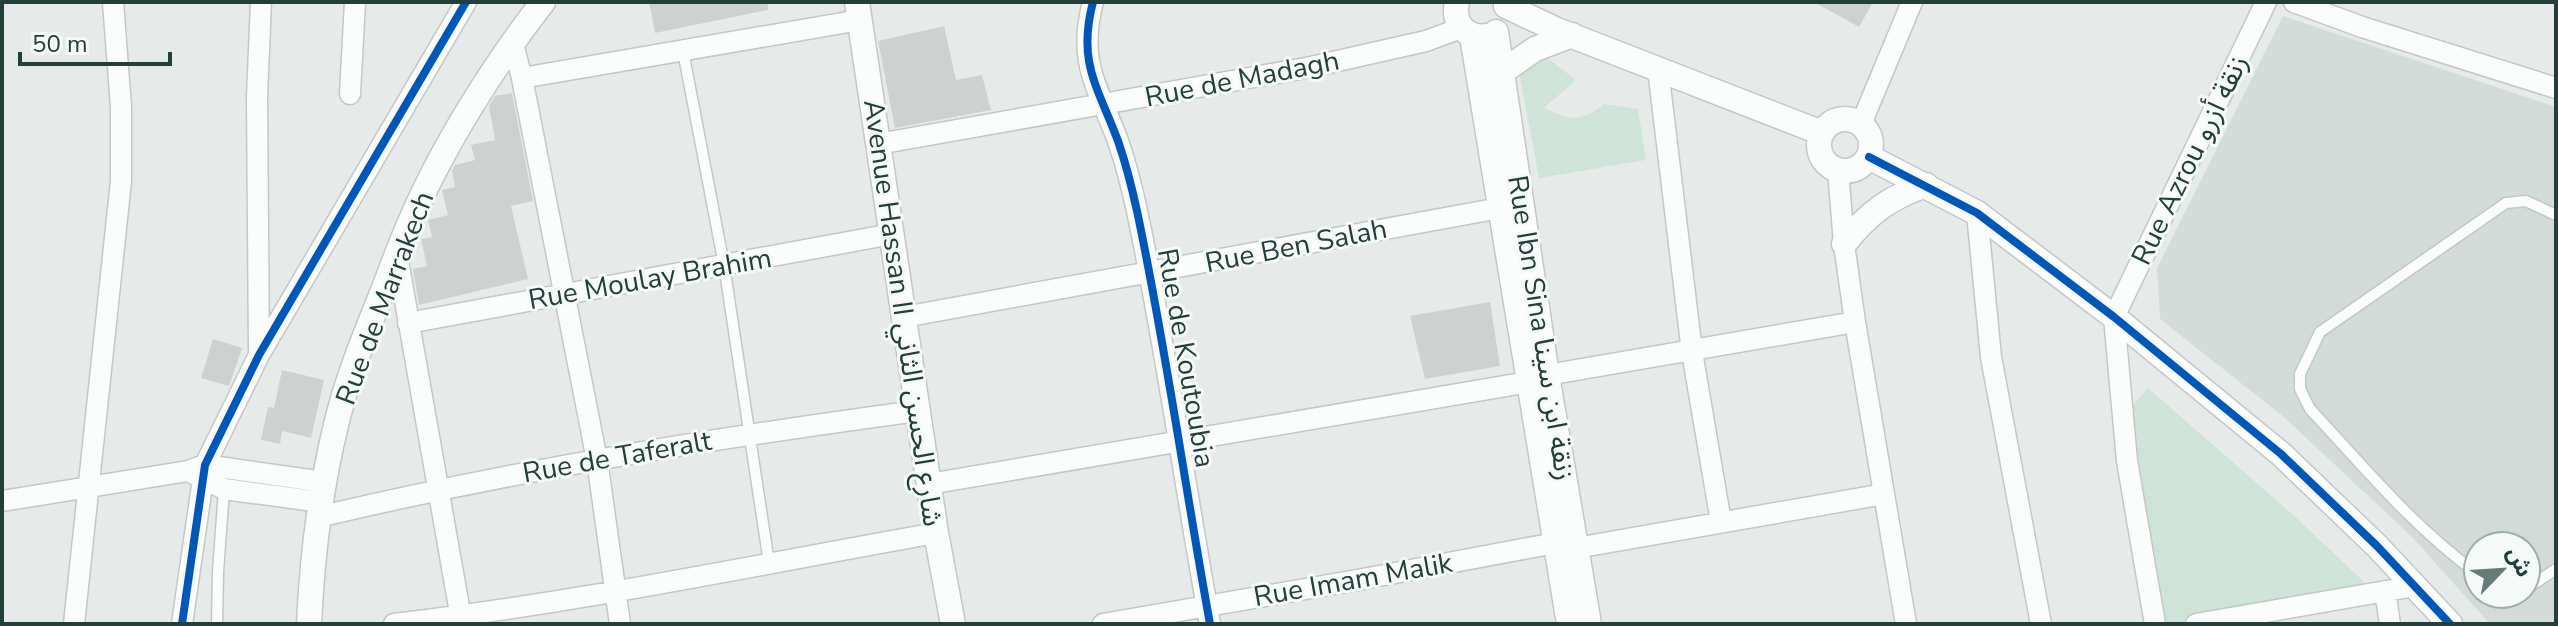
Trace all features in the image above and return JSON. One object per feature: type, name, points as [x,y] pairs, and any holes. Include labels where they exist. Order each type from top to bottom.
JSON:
[{"type":"street","points":[[74,624],[121,181],[121,107],[113,2]]},
{"type":"street","points":[[259,355],[257,97],[261,2]]},
{"type":"street","points":[[350,94],[355,2]]},
{"type":"street","points":[[182,624],[198,472],[259,355],[466,2]]},
{"type":"street","name":"Rue de Marrakech","points":[[309,624],[321,500],[336,423],[353,366],[411,219],[446,150],[543,2]]},
{"type":"street","name":"Rue de Koutoubia","points":[[1093,2],[1088,22],[1087,50],[1091,78],[1118,140],[1129,177],[1208,615]]},
{"type":"street","points":[[1861,124],[1912,2]]},
{"type":"street","name":"Rue Azrou زنقة أزرو","points":[[2114,317],[2266,2]]},
{"type":"street","points":[[2294,2],[2404,41],[2556,88]]},
{"type":"street","points":[[522,78],[683,51],[858,11]]},
{"type":"street","name":"Avenue Hassan II شارع الحسن الثاني","points":[[858,11],[917,411],[953,624]]},
{"type":"street","points":[[1477,16],[1565,33],[1822,133]]},
{"type":"street","name":"Rue de Madagh","points":[[878,144],[1311,67],[1426,41],[1477,16]]},
{"type":"street","name":"Rue Ibn Sina زنقة ابن سينا","points":[[1477,16],[1502,72],[1538,379],[1566,545],[1589,624]]},
{"type":"street","name":"Rue Ibn Sina زنقة ابن سينا","points":[[1477,16],[1500,208],[1538,379]]},
{"type":"street","points":[[1502,72],[1565,33]]},
{"type":"street","points":[[513,44],[597,460],[620,624]]},
{"type":"street","points":[[1658,69],[1692,352],[1721,522]]},
{"type":"street","points":[[1853,119],[1861,124],[1871,138],[1869,157],[1856,169],[1838,170],[1824,160],[1820,151],[1822,133],[1835,121],[1853,119]]},
{"type":"street","points":[[1869,157],[1977,213],[2114,317],[2281,454],[2450,624]]},
{"type":"street","points":[[1838,170],[1855,322],[1906,624]]},
{"type":"street","points":[[1844,244],[1860,223],[1879,206],[1902,193],[1926,185]]},
{"type":"street","name":"Rue Ben Salah","points":[[904,317],[1500,208]]},
{"type":"street","points":[[1977,213],[1991,357],[2041,624]]},
{"type":"street","name":"Rue Moulay Brahim","points":[[408,323],[892,234]]},
{"type":"street","points":[[397,255],[461,620]]},
{"type":"street","points":[[2114,317],[2127,461],[2155,624]]},
{"type":"street","points":[[929,484],[1855,322]]},
{"type":"street","name":"Rue de Taferalt","points":[[321,500],[438,489],[748,435],[917,411]]},
{"type":"street","points":[[198,472],[224,489],[321,500]]},
{"type":"street","points":[[2,501],[198,472],[321,500]]},
{"type":"street","name":"Rue Imam Malik","points":[[1103,624],[1208,615],[1566,545],[1884,494]]},
{"type":"street","points":[[394,624],[461,620],[936,533]]},
{"type":"street","name":"Rue Ibn Sina زنقة ابن سينا","points":[[1566,545],[1569,624]]},
{"type":"street","points":[[2196,624],[2288,616],[2415,586]]},
{"type":"street","points":[[2385,591],[2390,624]]},
{"type":"lane","points":[[683,51],[724,265],[769,563]]},
{"type":"lane","points":[[2462,563],[2400,507],[2310,409],[2300,389],[2300,374],[2320,332],[2506,203],[2526,201],[2556,215]]},
{"type":"lane","points":[[217,624],[224,489]]},
{"type":"shaded area","points":[[2283,16],[2556,107],[2556,624],[2490,624],[2477,610],[2542,610],[2542,530],[2462,530],[2462,593],[2413,538],[2285,418],[2160,319],[2157,268]]},
{"type":"green space","points":[[1546,57],[1576,80],[1544,108],[1575,118],[1589,114],[1604,104],[1638,109],[1646,160],[1539,178],[1518,67]]},
{"type":"green space","points":[[2148,388],[2290,512],[2378,595],[2204,624],[2154,624],[2122,418]]},
{"type":"building","points":[[649,2],[768,2],[768,10],[655,33]]},
{"type":"building","points":[[1814,2],[1873,2],[1859,27]]},
{"type":"building","points":[[944,26],[956,80],[982,75],[991,110],[895,128],[878,41]]},
{"type":"building","points":[[512,93],[533,201],[511,206],[528,279],[419,305],[413,269],[427,266],[421,239],[432,237],[428,220],[448,215],[442,190],[455,187],[452,171],[455,165],[475,160],[471,145],[495,140],[489,106],[495,96]]},
{"type":"building","points":[[1490,302],[1500,366],[1425,379],[1410,316]]},
{"type":"building","points":[[213,339],[242,348],[229,386],[201,378]]},
{"type":"building","points":[[282,370],[324,380],[311,438],[282,431],[280,444],[261,440],[268,407],[274,408]]},
{"type":"cycle path","points":[[182,624],[205,465],[259,355],[466,2]]},
{"type":"cycle path","points":[[1093,2],[1087,42],[1089,59],[1097,89],[1121,150],[1137,211],[1210,624]]},
{"type":"cycle path","points":[[1869,157],[1977,213],[2114,317],[2281,454],[2377,546],[2450,624]]}]
